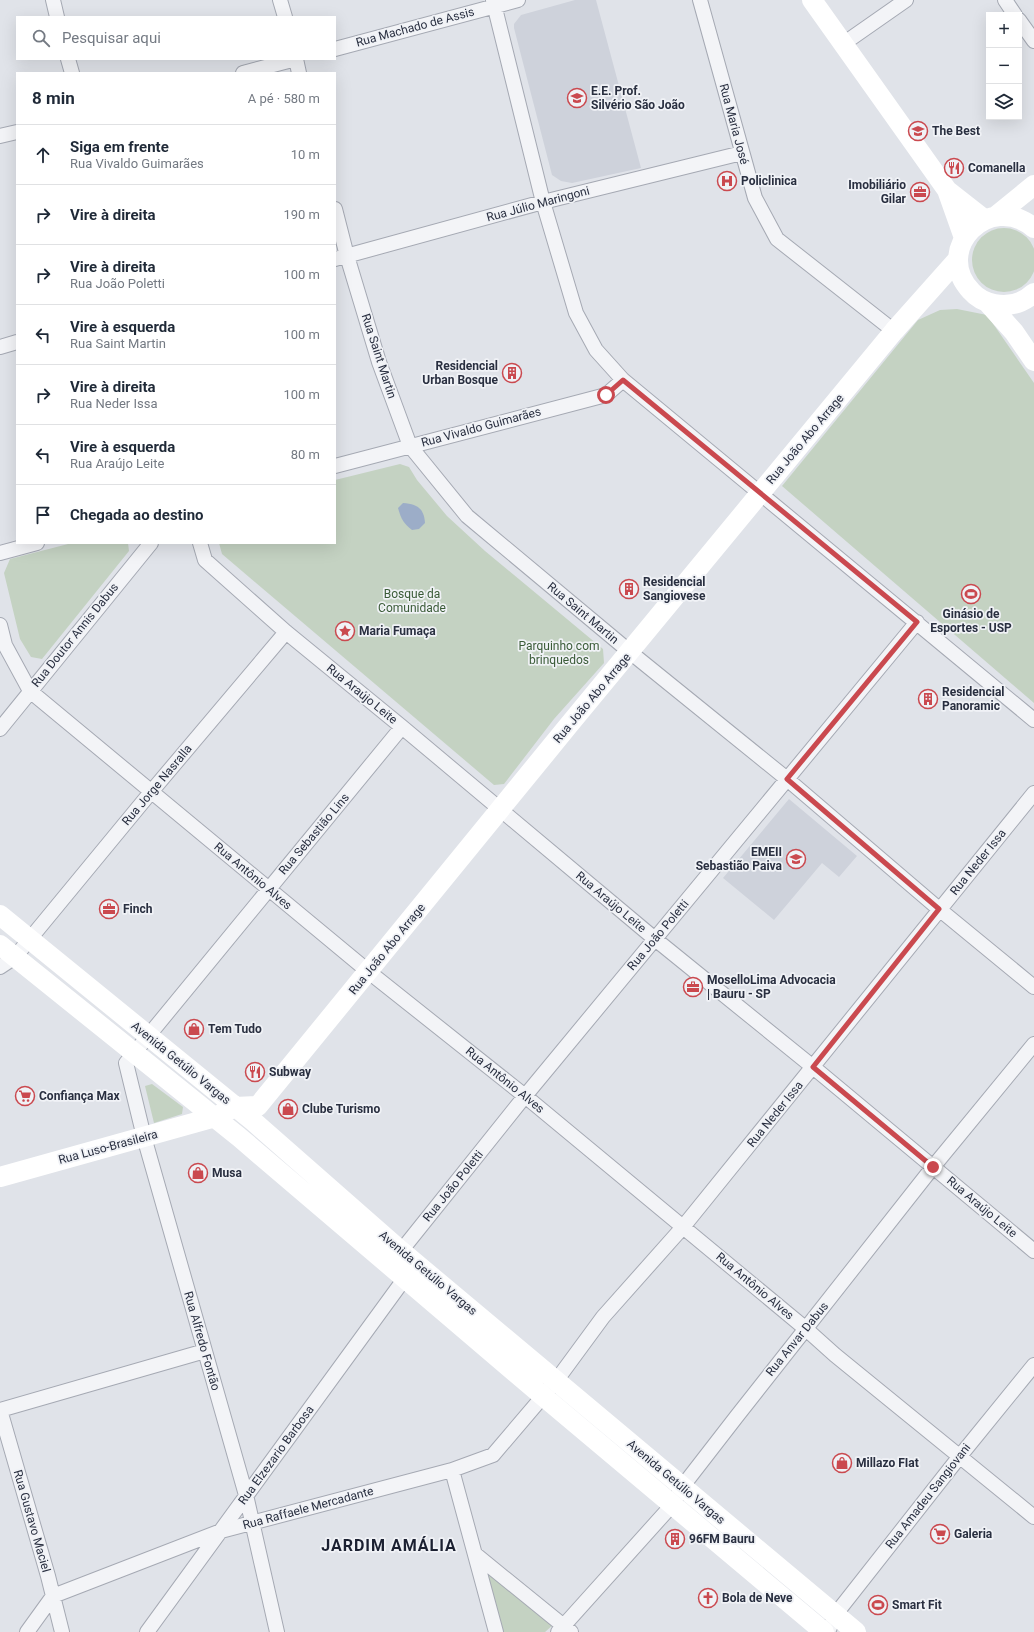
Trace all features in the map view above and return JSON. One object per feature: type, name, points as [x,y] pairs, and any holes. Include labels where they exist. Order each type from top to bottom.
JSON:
[{"type":"main road","points":[[812,0],[947,190],[964,238]]},
{"type":"main road","points":[[1034,185],[990,218],[972,227],[964,238],[958,259],[960,273],[966,286],[976,296],[988,303],[1014,332],[1034,361]]},
{"type":"main road","points":[[947,190],[990,218],[1012,216],[1026,221],[1034,228]]},
{"type":"main road","name":"Rua João Abo Arrage","points":[[239,1137],[255,1113],[501,809],[894,331],[958,259]]},
{"type":"main road","points":[[988,303],[1002,306],[1016,304],[1029,298],[1034,293]]},
{"type":"main road","name":"Avenida Getúlio Vargas","points":[[0,915],[235,1107]]},
{"type":"main road","name":"Avenida Getúlio Vargas","points":[[5,956],[135,1054],[239,1137],[544,1397],[824,1632]]},
{"type":"main road","points":[[215,1118],[235,1107],[255,1113]]},
{"type":"main road","name":"Avenida Getúlio Vargas","points":[[255,1113],[401,1251],[682,1487],[831,1624],[856,1632]]},
{"type":"main road","name":"Rua Luso-Brasileira","points":[[0,1177],[215,1118]]},
{"type":"street","points":[[53,0],[57,16]]},
{"type":"street","points":[[280,0],[285,16]]},
{"type":"street","name":"Rua Machado de Assis","points":[[336,49],[494,3],[518,0]]},
{"type":"street","name":"Rua Maria José","points":[[700,0],[755,198],[778,239],[894,331]]},
{"type":"street","points":[[843,44],[906,0]]},
{"type":"street","points":[[1004,0],[1013,12]]},
{"type":"street","points":[[494,3],[543,202],[576,313],[596,350],[623,380],[1034,720]]},
{"type":"street","points":[[1022,24],[1034,41]]},
{"type":"street","points":[[68,60],[72,72]]},
{"type":"street","points":[[246,72],[292,60]]},
{"type":"street","points":[[296,60],[299,72]]},
{"type":"street","points":[[0,136],[16,132]]},
{"type":"street","name":"Rua Júlio Maringoni","points":[[341,257],[543,202],[742,153]]},
{"type":"street","name":"Rua Saint Martin","points":[[336,217],[341,257],[410,446],[467,516],[630,652],[787,779],[939,909],[1034,987]]},
{"type":"street","points":[[0,347],[16,342]]},
{"type":"street","name":"Rua Vivaldo Guimarães","points":[[336,466],[606,395],[623,380]]},
{"type":"street","points":[[0,553],[33,544]]},
{"type":"street","name":"Rua Doutor Annis Dabus","points":[[0,728],[151,544]]},
{"type":"street","name":"Rua Araújo Leite","points":[[200,544],[205,560],[286,632],[501,809],[655,939],[813,1067],[1034,1250]]},
{"type":"street","name":"Rua João Poletti","points":[[401,1251],[525,1096],[917,622]]},
{"type":"street","name":"Rua Antônio Alves","points":[[0,626],[5,645],[30,691],[369,972],[525,1096],[836,1355],[1034,1517]]},
{"type":"street","name":"Rua Jorge Nasralla","points":[[5,956],[29,938],[286,632]]},
{"type":"street","name":"Rua Sebastião Lins","points":[[135,1054],[402,727]]},
{"type":"street","name":"Rua Neder Issa","points":[[544,1397],[603,1317],[683,1227],[1034,793]]},
{"type":"street","name":"Rua Anvar Dabus","points":[[564,1630],[672,1504],[682,1487],[933,1167],[1034,1044]]},
{"type":"street","name":"Rua Alfredo Fontão","points":[[135,1054],[126,1063],[144,1137],[246,1496],[277,1632]]},
{"type":"street","name":"Rua Elzezario Barbosa","points":[[147,1632],[405,1278]]},
{"type":"street","points":[[0,1410],[205,1351]]},
{"type":"street","name":"Rua Amadeu Sangiovani","points":[[831,1624],[960,1456],[1034,1364]]},
{"type":"street","name":"Rua Raffaele Mercadante","points":[[53,1596],[221,1531],[452,1470],[493,1454],[544,1397]]},
{"type":"street","name":"Rua Gustavo Maciel","points":[[0,1410],[62,1632]]},
{"type":"street","points":[[452,1470],[496,1632]]},
{"type":"street","points":[[475,1554],[564,1630]]},
{"type":"street","points":[[27,1632],[53,1596]]},
{"type":"shaded area","name":"E.E. Prof. Silvério São João","points":[[575,0],[596,0],[641,168],[572,183],[561,181],[552,175],[514,24],[521,15]]},
{"type":"shaded area","name":"EMEII Sebastião Paiva","points":[[789,799],[857,856],[839,877],[822,863],[774,920],[723,878]]},
{"type":"green space","points":[[1004,228],[1016,231],[1022,234],[1030,242],[1035,254],[1035,266],[1033,272],[1030,278],[1022,286],[1016,289],[1004,292],[992,289],[986,286],[978,278],[975,272],[972,260],[975,248],[978,242],[986,234],[992,231]]},
{"type":"green space","name":"Ginásio de Esportes - USP","points":[[957,309],[987,315],[1034,383],[1034,703],[782,486],[918,320],[940,310]]},
{"type":"green space","name":"Bosque da Comunidade","points":[[400,464],[409,467],[417,480],[447,516],[485,551],[603,649],[604,663],[554,719],[504,784],[494,785],[222,554],[219,544],[336,544],[336,480]]},
{"type":"green space","points":[[68,544],[128,544],[129,551],[42,659],[31,657],[20,639],[4,573],[10,559]]},
{"type":"green space","points":[[152,1084],[183,1107],[182,1114],[154,1123],[145,1086]]},
{"type":"green space","points":[[486,1570],[553,1625],[545,1632],[503,1632]]},
{"type":"water","points":[[403,503],[412,504],[421,510],[425,523],[419,529],[412,530],[403,521],[398,508]]},
{"type":"place","name":"E.E. Prof. Silvério São João","points":[[577,98]]},
{"type":"place","name":"The Best","points":[[918,131]]},
{"type":"place","name":"Comanella","points":[[954,168]]},
{"type":"place","name":"Policlinica","points":[[727,181]]},
{"type":"place","name":"Imobiliário Gilar","points":[[920,192]]},
{"type":"place","name":"Residencial Urban Bosque","points":[[512,373]]},
{"type":"place","name":"Residencial Sangiovese","points":[[629,589]]},
{"type":"place","name":"Ginásio de Esportes - USP","points":[[971,594]]},
{"type":"place","name":"Maria Fumaça","points":[[345,631]]},
{"type":"place","name":"Residencial Panoramic","points":[[928,699]]},
{"type":"place","name":"EMEII Sebastião Paiva","points":[[796,859]]},
{"type":"place","name":"Finch","points":[[109,909]]},
{"type":"place","name":"MoselloLima Advocacia | Bauru - SP","points":[[693,987]]},
{"type":"place","name":"Tem Tudo","points":[[194,1029]]},
{"type":"place","name":"Subway","points":[[255,1072]]},
{"type":"place","name":"Confiança Max","points":[[25,1096]]},
{"type":"place","name":"Clube Turismo","points":[[288,1109]]},
{"type":"place","name":"Musa","points":[[198,1173]]},
{"type":"place","name":"Millazo FIat","points":[[842,1463]]},
{"type":"place","name":"Galeria","points":[[940,1534]]},
{"type":"place","name":"96FM Bauru","points":[[675,1539]]},
{"type":"place","name":"Bola de Neve","points":[[708,1598]]},
{"type":"place","name":"Smart Fit","points":[[878,1605]]},
{"type":"district","name":"JARDIM AMÁLIA","points":[[389,1545]]},
{"type":"route","points":[[606,395],[623,380],[917,622],[787,779],[939,909],[813,1067],[933,1167]]},
{"type":"park label","name":"Parquinho com brinquedos","points":[[559,653]]}]
